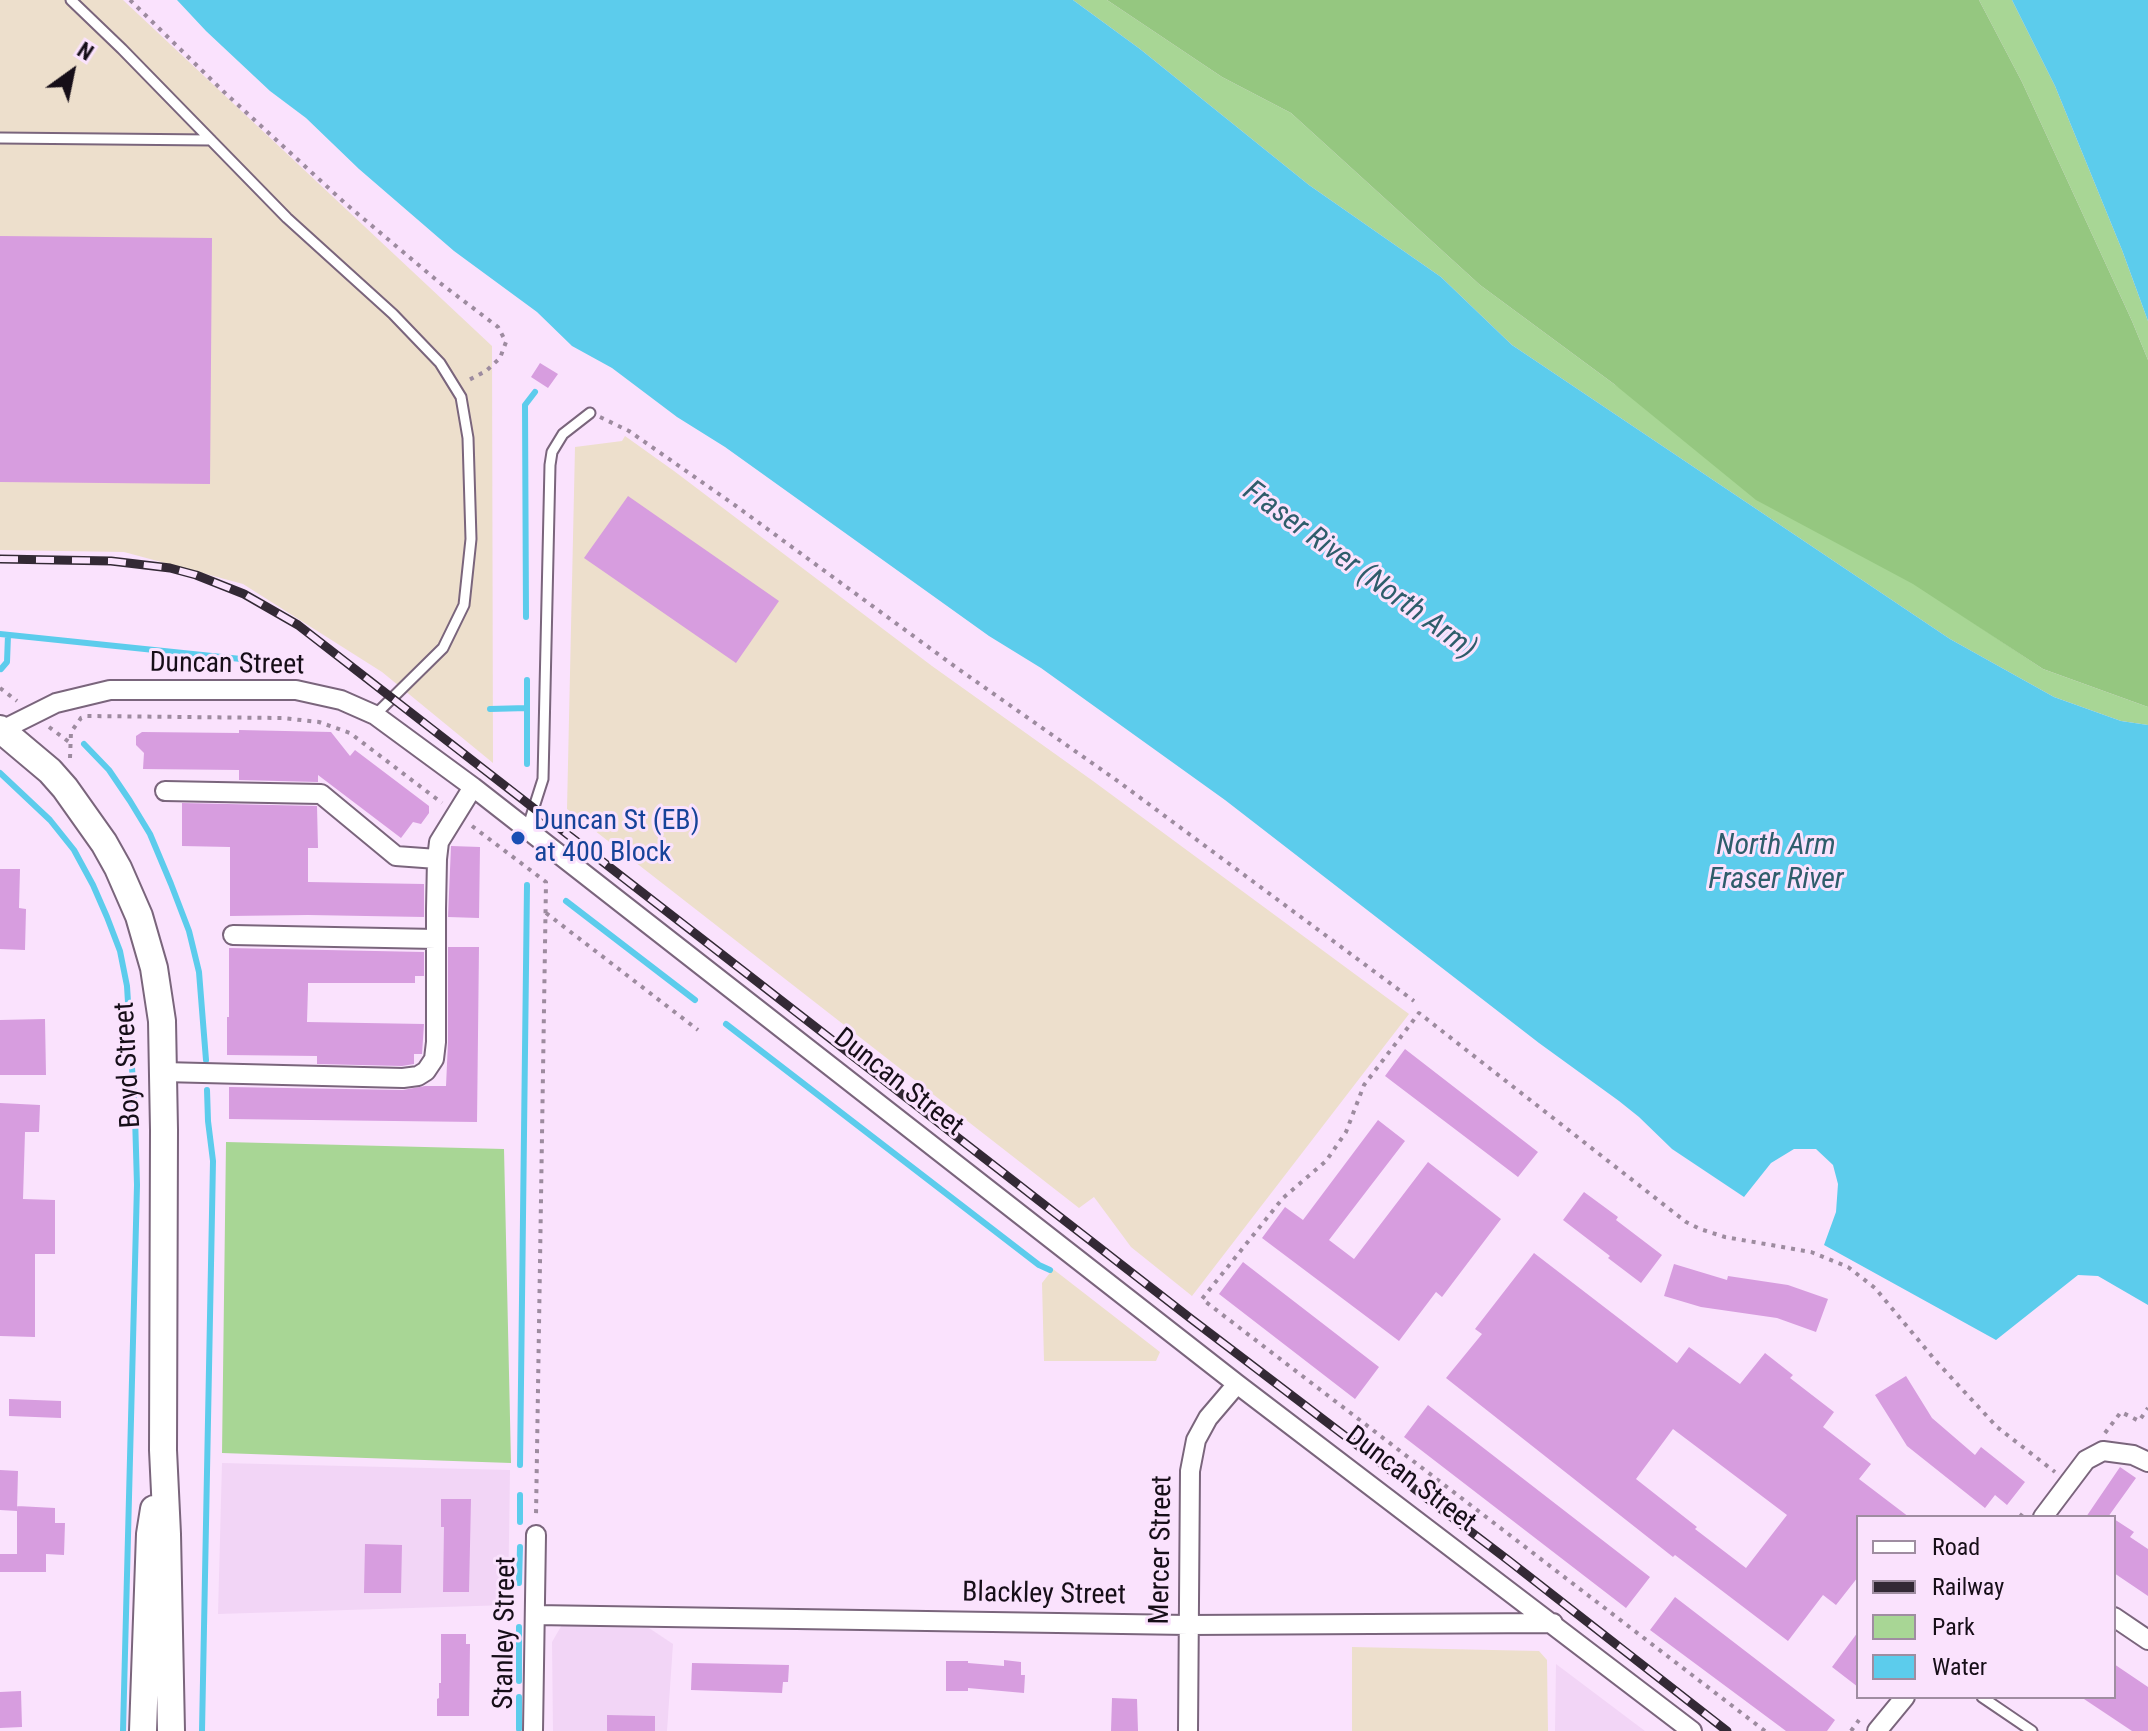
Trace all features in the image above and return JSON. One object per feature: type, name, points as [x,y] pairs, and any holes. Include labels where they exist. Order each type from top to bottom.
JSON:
[{"type":"main road","name":"Boyd Street","points":[[1,729],[37,758],[65,788],[104,843],[139,916],[154,968],[162,1021],[163,1450],[171,1731]]},
{"type":"main road","name":"Boyd Street","points":[[143,1731],[150,1534],[163,1450]]},
{"type":"street","name":"Duncan Street","points":[[1,729],[56,703],[110,690],[296,690],[341,700],[375,715],[473,787],[1237,1384],[1692,1731]]},
{"type":"street","points":[[163,1072],[403,1078],[418,1076],[426,1071],[434,1059],[436,1042],[439,842],[473,787]]},
{"type":"street","points":[[165,791],[321,794],[396,856],[437,859]]},
{"type":"street","points":[[233,935],[436,939]]},
{"type":"street","name":"Mercer Street","points":[[1188,1731],[1190,1471],[1196,1440],[1208,1418],[1237,1384]]},
{"type":"street","points":[[2045,1515],[2086,1460],[2101,1446],[2148,1462]]},
{"type":"street","name":"Stanley Street","points":[[533,1731],[536,1535]]},
{"type":"street","name":"Blackley Street","points":[[535,1615],[1188,1625],[1553,1623]]},
{"type":"street","points":[[2116,1618],[2148,1640]]},
{"type":"street","points":[[1877,1731],[1903,1699]]},
{"type":"lane","points":[[71,0],[287,218],[393,314],[440,363],[461,397],[468,438],[471,539],[464,605],[443,648],[375,715]]},
{"type":"lane","points":[[0,138],[211,140]]},
{"type":"lane","points":[[527,829],[543,779],[550,465],[552,452],[563,434],[590,413]]},
{"type":"lane","points":[[1985,1699],[2032,1731]]},
{"type":"path","points":[[130,0],[346,204],[498,327],[506,342],[500,358],[486,371],[455,388]]},
{"type":"path","points":[[590,413],[629,431],[736,506],[1119,782],[1414,1001]]},
{"type":"path","points":[[71,752],[71,732],[81,718],[87,716],[282,718],[319,722],[350,733],[546,882],[536,1535]]},
{"type":"path","points":[[546,913],[698,1030]]},
{"type":"path","points":[[1765,1731],[1202,1299],[1283,1198],[1326,1161],[1346,1132],[1364,1085],[1419,1013],[1686,1222],[1725,1237],[1811,1252],[1848,1267],[1875,1288],[1935,1360],[1997,1427],[2055,1472]]},
{"type":"path","points":[[2101,1446],[2121,1412],[2139,1421],[2148,1408]]},
{"type":"shaded area","points":[[0,0],[123,0],[492,346],[493,763],[382,672],[243,584],[124,552],[0,550]]},
{"type":"shaded area","points":[[625,436],[932,666],[1409,1014],[1192,1296],[1131,1247],[1094,1197],[1079,1208],[567,809],[575,447],[622,441]]},
{"type":"shaded area","points":[[1053,1269],[1160,1352],[1156,1361],[1044,1361],[1042,1283]]},
{"type":"shaded area","points":[[222,1463],[510,1470],[508,1605],[218,1614]]},
{"type":"shaded area","points":[[563,1623],[649,1628],[673,1644],[667,1731],[553,1731],[552,1642]]},
{"type":"shaded area","points":[[1352,1647],[1539,1651],[1547,1660],[1548,1731],[1352,1731]]},
{"type":"shaded area","points":[[1556,1664],[1645,1731],[1555,1731]]},
{"type":"green space","points":[[1073,0],[1107,0],[1222,77],[1291,113],[1480,285],[1614,384],[2043,669],[2148,707],[2148,725],[2121,721],[2054,697],[1950,639],[1512,345],[1441,277],[1309,185],[1140,49]]},
{"type":"green space","points":[[1107,0],[1979,0],[2022,82],[2148,360],[2148,707],[2043,669],[1913,584],[1756,500],[1614,384],[1480,285],[1291,113],[1222,77]]},
{"type":"green space","points":[[1979,0],[2012,0],[2055,86],[2148,321],[2148,360],[2022,82]]},
{"type":"green space","points":[[226,1142],[504,1149],[511,1463],[222,1453]]},
{"type":"water","name":"North Arm Fraser River","points":[[177,0],[1073,0],[1140,49],[1309,185],[1441,277],[1512,345],[1950,639],[2054,697],[2121,721],[2148,725],[2148,1305],[2098,1276],[2078,1275],[1996,1340],[1824,1245],[1836,1212],[1838,1184],[1833,1165],[1816,1149],[1794,1149],[1771,1163],[1744,1197],[1672,1149],[1619,1101],[1539,1043],[1225,800],[725,447],[677,417],[612,368],[572,346],[537,312],[454,251],[359,169],[306,118],[270,91]]},
{"type":"water","points":[[2012,0],[2148,0],[2148,321],[2055,86]]},
{"type":"building","points":[[0,236],[212,238],[210,484],[0,482]]},
{"type":"building","points":[[540,363],[558,374],[548,388],[531,377]]},
{"type":"building","points":[[628,496],[779,601],[736,663],[584,558]]},
{"type":"building","points":[[239,730],[331,732],[350,756],[355,750],[429,806],[429,813],[421,824],[413,822],[401,838],[318,775],[318,782],[239,780],[239,770],[143,769],[144,753],[136,745],[136,736],[142,732],[239,733]]},
{"type":"building","points":[[182,803],[317,806],[318,848],[308,848],[308,882],[424,884],[424,917],[230,916],[230,847],[182,846]]},
{"type":"building","points":[[451,846],[480,847],[479,918],[448,917]]},
{"type":"building","points":[[0,869],[20,869],[19,908],[26,909],[25,950],[0,949]]},
{"type":"building","points":[[448,947],[479,947],[477,1122],[229,1119],[229,1087],[403,1090],[446,1086]]},
{"type":"building","points":[[229,948],[424,952],[424,976],[415,976],[415,983],[308,983],[307,1022],[424,1024],[422,1054],[414,1054],[414,1064],[402,1066],[317,1064],[317,1056],[227,1055]]},
{"type":"building","points":[[45,1019],[46,1075],[0,1075],[0,1020]]},
{"type":"building","points":[[1405,1049],[1538,1152],[1518,1177],[1385,1076]]},
{"type":"building","points":[[0,1103],[40,1105],[39,1132],[25,1132],[23,1199],[55,1200],[55,1254],[35,1254],[35,1337],[0,1336]]},
{"type":"building","points":[[1378,1120],[1405,1141],[1329,1240],[1354,1259],[1428,1162],[1501,1219],[1442,1297],[1436,1292],[1399,1341],[1262,1238],[1285,1207],[1303,1220]]},
{"type":"building","points":[[1584,1192],[1662,1255],[1641,1283],[1563,1220]]},
{"type":"building","points":[[1534,1253],[1677,1363],[1689,1347],[1740,1384],[1765,1353],[1793,1375],[1790,1378],[1834,1412],[1823,1427],[1871,1464],[1859,1479],[1906,1515],[1856,1515],[1856,1580],[1836,1605],[1823,1595],[1788,1641],[1675,1555],[1673,1557],[1446,1378],[1482,1334],[1475,1329]],"holes":[[[1673,1429],[1787,1515],[1746,1568],[1636,1479]]]},
{"type":"building","points":[[1243,1262],[1379,1367],[1355,1399],[1219,1294]]},
{"type":"building","points":[[1674,1264],[1727,1280],[1728,1276],[1788,1285],[1828,1299],[1816,1332],[1777,1318],[1701,1307],[1664,1296]]},
{"type":"building","points":[[1906,1376],[1932,1418],[1975,1455],[1981,1447],[2025,1482],[2007,1505],[1995,1495],[1985,1508],[1907,1446],[1875,1395]]},
{"type":"building","points":[[9,1399],[61,1401],[61,1418],[9,1416]]},
{"type":"building","points":[[1428,1405],[1650,1577],[1626,1608],[1404,1437]]},
{"type":"building","points":[[2120,1467],[2136,1478],[2109,1515],[2087,1515]]},
{"type":"building","points":[[0,1470],[18,1471],[17,1511],[0,1510]]},
{"type":"building","points":[[441,1499],[471,1499],[469,1592],[443,1592]]},
{"type":"building","points":[[17,1506],[55,1508],[55,1523],[65,1523],[64,1555],[46,1554],[46,1572],[0,1572],[0,1554],[17,1554]]},
{"type":"building","points":[[2116,1520],[2134,1532],[2130,1537],[2148,1549],[2148,1596],[2116,1574]]},
{"type":"building","points":[[365,1544],[402,1545],[401,1593],[364,1593]]},
{"type":"building","points":[[1675,1597],[1835,1720],[1827,1731],[1786,1731],[1650,1630]]},
{"type":"building","points":[[441,1634],[466,1634],[466,1644],[470,1644],[469,1716],[437,1716]]},
{"type":"building","points":[[1856,1635],[1856,1685],[1832,1667]]},
{"type":"building","points":[[1004,1660],[1021,1662],[1021,1675],[1025,1675],[1024,1693],[968,1688],[968,1691],[946,1691],[946,1661],[1004,1666]]},
{"type":"building","points":[[692,1663],[789,1665],[788,1682],[783,1682],[782,1693],[691,1690]]},
{"type":"building","points":[[2116,1665],[2148,1687],[2148,1731],[2132,1731],[2084,1699],[2116,1699]]},
{"type":"building","points":[[21,1691],[22,1727],[0,1728],[0,1692]]},
{"type":"building","points":[[1112,1698],[1137,1699],[1138,1731],[1111,1731]]},
{"type":"building","points":[[607,1715],[655,1716],[655,1731],[607,1731]]},
{"type":"waterway","points":[[526,617],[525,405],[535,392]]},
{"type":"waterway","points":[[0,634],[241,659]]},
{"type":"waterway","points":[[1,669],[7,662],[8,635]]},
{"type":"waterway","points":[[527,680],[527,764]]},
{"type":"waterway","points":[[490,709],[527,708]]},
{"type":"waterway","points":[[84,744],[109,770],[130,801],[150,834],[171,884],[189,931],[199,972],[206,1060]]},
{"type":"waterway","points":[[0,773],[50,820],[74,850],[107,917],[120,951],[127,986],[137,1185],[123,1731]]},
{"type":"waterway","points":[[520,1465],[527,885]]},
{"type":"waterway","points":[[566,901],[695,1000]]},
{"type":"waterway","points":[[726,1024],[1039,1265],[1050,1270]]},
{"type":"waterway","points":[[202,1731],[213,1161],[207,1090]]},
{"type":"waterway","points":[[520,1495],[520,1522]]},
{"type":"waterway","points":[[519,1583],[520,1547]]},
{"type":"waterway","points":[[519,1627],[519,1681]]},
{"type":"waterway","points":[[519,1697],[519,1729]]},
{"type":"railway","points":[[0,559],[111,561],[170,568],[244,594],[298,625],[1727,1731]]},
{"type":"place","name":"Duncan St (EB) at 400 Block","points":[[518,838]]},
{"type":"water label","name":"Fraser River (North Arm)","points":[[1359,571]]}]
